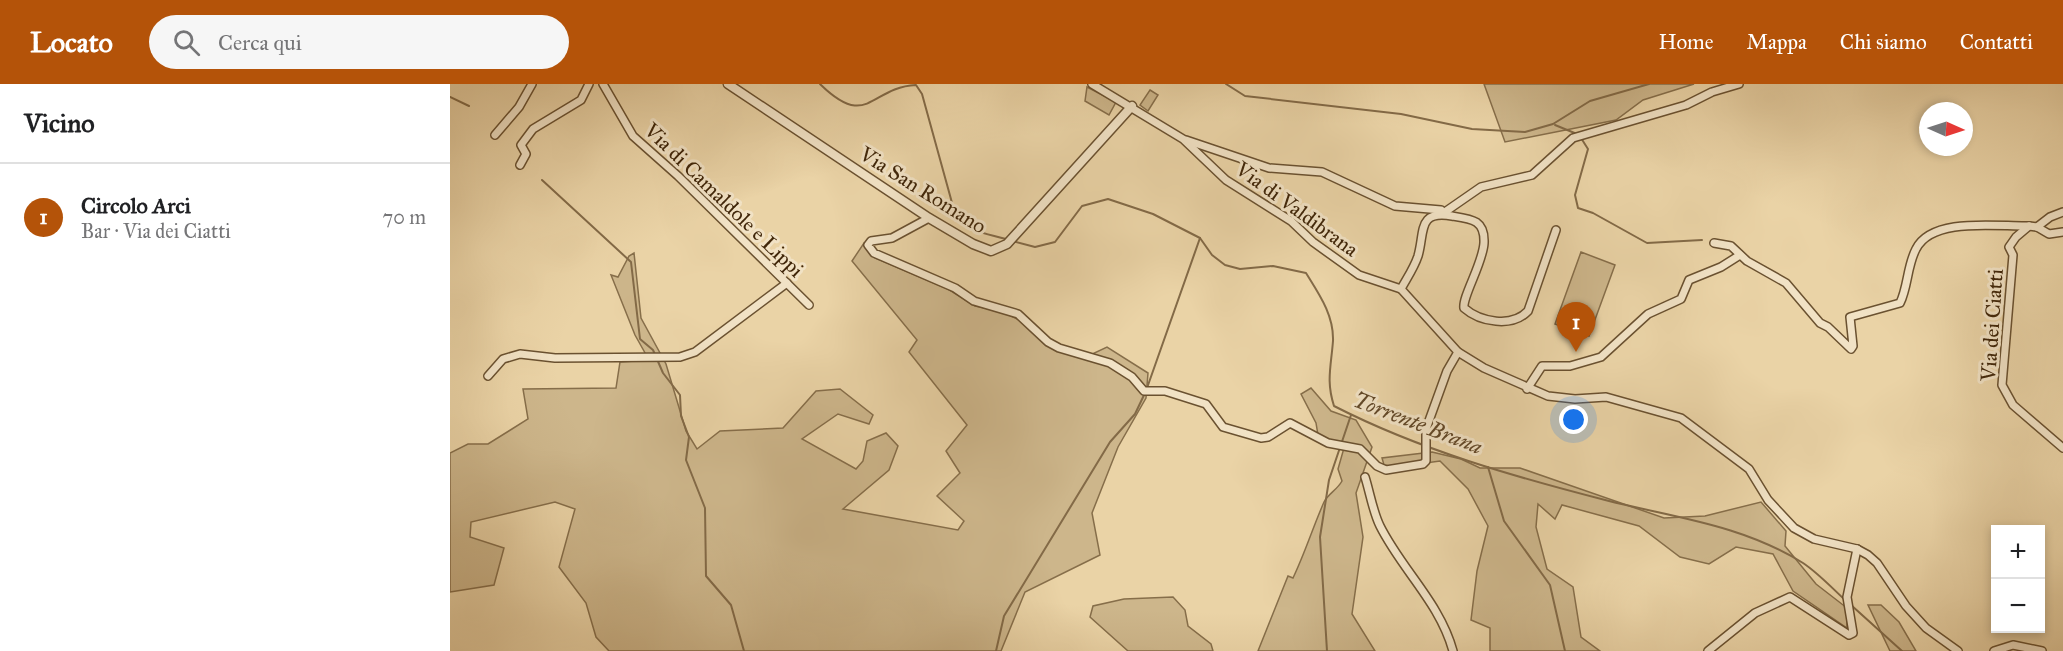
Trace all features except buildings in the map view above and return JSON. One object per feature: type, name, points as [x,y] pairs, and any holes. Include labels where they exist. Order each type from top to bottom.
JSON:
[{"type":"street","points":[[495,135],[519,107],[532,84]]},
{"type":"street","points":[[520,165],[526,154],[521,145],[529,133],[578,103],[589,84]]},
{"type":"street","name":"Via di Camaldole e Lippi","points":[[603,84],[633,136],[809,305]]},
{"type":"street","name":"Via San Romano","points":[[728,84],[929,218],[985,249],[996,250],[1007,244],[1132,106]]},
{"type":"street","name":"Via di Valdibrana","points":[[1092,84],[1132,106],[1183,139],[1226,180],[1291,221],[1313,242],[1359,275],[1401,289],[1458,352],[1527,389],[1557,398],[1606,397],[1681,418],[1749,469],[1768,501],[1789,525],[1814,539],[1857,549],[1877,563],[1906,606],[1926,628],[1958,651]]},
{"type":"street","points":[[1401,289],[1417,258],[1426,222],[1432,215],[1444,212],[1481,187],[1532,175],[1573,138],[1686,105],[1713,92],[1739,84]]},
{"type":"street","name":"Via di Valdibrana","points":[[1183,139],[1269,168],[1325,173],[1395,206],[1444,212],[1476,220],[1484,229],[1481,265],[1463,305],[1471,314],[1489,321],[1509,319],[1527,312],[1556,230]]},
{"type":"street","points":[[2037,227],[2050,217],[2063,212]]},
{"type":"street","points":[[929,218],[891,238],[871,241],[868,245],[874,253],[955,288],[974,301],[1018,314],[1048,342],[1059,348],[1110,363],[1148,391],[1178,394],[1206,404],[1223,427],[1261,438],[1268,437],[1290,423],[1329,443],[1360,449],[1377,466],[1392,471],[1423,465],[1426,461],[1426,429],[1447,371],[1458,352]]},
{"type":"street","points":[[1714,243],[1731,246],[1740,255],[1786,282],[1820,323],[1828,327],[1851,349],[1853,346],[1850,317],[1900,303],[1916,249],[1926,239],[1941,231],[1978,224],[2037,227],[2049,234],[2063,232]]},
{"type":"street","name":"Via dei Ciatti","points":[[2029,226],[2008,247],[2013,255],[2002,385],[2013,405],[2063,448]]},
{"type":"street","points":[[1527,389],[1542,366],[1570,366],[1601,357],[1648,314],[1681,299],[1689,280],[1740,255]]},
{"type":"street","points":[[488,376],[503,359],[520,354],[555,358],[680,357],[695,352],[787,283]]},
{"type":"street","points":[[1365,477],[1379,525],[1407,572],[1433,605],[1448,633],[1453,651]]},
{"type":"street","points":[[1708,651],[1755,613],[1790,597],[1849,635],[1853,633],[1847,597],[1857,549]]},
{"type":"street","points":[[1994,651],[2013,645],[2042,651]]},
{"type":"shaded area","points":[[1484,84],[1694,84],[1643,100],[1616,120],[1505,142]]},
{"type":"shaded area","points":[[1087,87],[1116,102],[1109,115],[1085,101]]},
{"type":"shaded area","points":[[1150,90],[1158,95],[1148,111],[1140,105]]},
{"type":"shaded area","points":[[864,243],[875,258],[948,289],[975,306],[1001,311],[1019,320],[1057,349],[1086,357],[1107,347],[1148,373],[1146,398],[1118,447],[1092,513],[1100,555],[1025,592],[1001,651],[609,651],[596,637],[586,603],[559,567],[575,509],[555,502],[471,522],[470,537],[504,548],[494,585],[450,592],[450,453],[468,444],[488,444],[528,419],[523,389],[616,388],[620,362],[649,360],[635,335],[611,275],[618,277],[629,256],[634,253],[641,318],[666,364],[686,431],[697,449],[720,431],[783,428],[816,391],[840,389],[873,415],[869,424],[838,414],[802,439],[856,469],[863,461],[867,441],[886,433],[898,446],[889,470],[843,509],[958,530],[964,521],[937,496],[960,473],[946,451],[967,425],[909,352],[917,340],[852,261]]},
{"type":"shaded area","points":[[1581,252],[1615,265],[1589,336],[1555,324]]},
{"type":"shaded area","points":[[1311,388],[1331,411],[1356,420],[1372,447],[1356,493],[1363,537],[1352,614],[1375,651],[1258,651],[1288,576],[1293,578],[1324,502],[1342,481],[1338,469],[1344,448],[1318,435],[1316,423],[1301,394]]},
{"type":"shaded area","points":[[1432,452],[1461,459],[1480,468],[1520,468],[1664,518],[1705,516],[1761,502],[1786,531],[1785,546],[1816,584],[1847,608],[1847,628],[1793,591],[1773,554],[1736,547],[1709,564],[1680,557],[1639,526],[1562,505],[1555,519],[1538,504],[1536,527],[1547,569],[1573,587],[1581,637],[1600,651],[1490,651],[1490,628],[1471,620],[1477,571],[1488,526],[1468,489],[1440,461],[1396,467],[1384,465],[1382,458]]},
{"type":"shaded area","points":[[1173,597],[1185,610],[1188,626],[1211,644],[1213,651],[1128,651],[1090,617],[1093,606],[1124,599]]},
{"type":"shaded area","points":[[1868,605],[1881,605],[1899,622],[1916,651],[1890,651]]},
{"type":"waterway","name":"Torrente Brana","points":[[820,84],[836,98],[849,104],[859,105],[869,103],[901,87],[916,85],[922,94],[954,210],[970,227],[1006,239]]},
{"type":"waterway","points":[[1226,84],[1245,96],[1401,114],[1472,129],[1525,132],[1553,124],[1590,101],[1649,84]]},
{"type":"waterway","points":[[450,97],[469,106]]},
{"type":"waterway","points":[[1555,125],[1577,134]]},
{"type":"waterway","points":[[1581,138],[1588,149],[1575,195],[1578,208],[1593,213],[1647,243],[1702,240]]},
{"type":"waterway","points":[[542,180],[631,262],[640,339],[653,350],[663,373],[680,395],[681,416],[689,437],[686,460],[705,508],[706,576],[731,605],[744,651]]},
{"type":"waterway","name":"Torrente Brana","points":[[1012,241],[1035,247],[1055,242],[1082,206],[1108,199],[1153,214],[1200,238],[1212,255],[1225,265],[1240,269],[1273,266],[1306,273],[1325,305],[1333,331],[1330,381],[1334,406],[1400,436],[1503,472],[1609,501],[1709,524],[1757,540],[1803,563],[1844,599]]},
{"type":"waterway","points":[[1147,388],[1200,238]]},
{"type":"waterway","points":[[996,651],[1004,616],[1110,442],[1135,414],[1145,393]]},
{"type":"waterway","points":[[1327,651],[1320,537],[1329,480],[1351,415]]},
{"type":"waterway","points":[[1488,467],[1504,521],[1550,585],[1565,651]]},
{"type":"waterway","name":"Torrente Brana","points":[[1851,605],[1902,651]]},
{"type":"place","name":"Circolo Arci","points":[[1576,352]]}]
